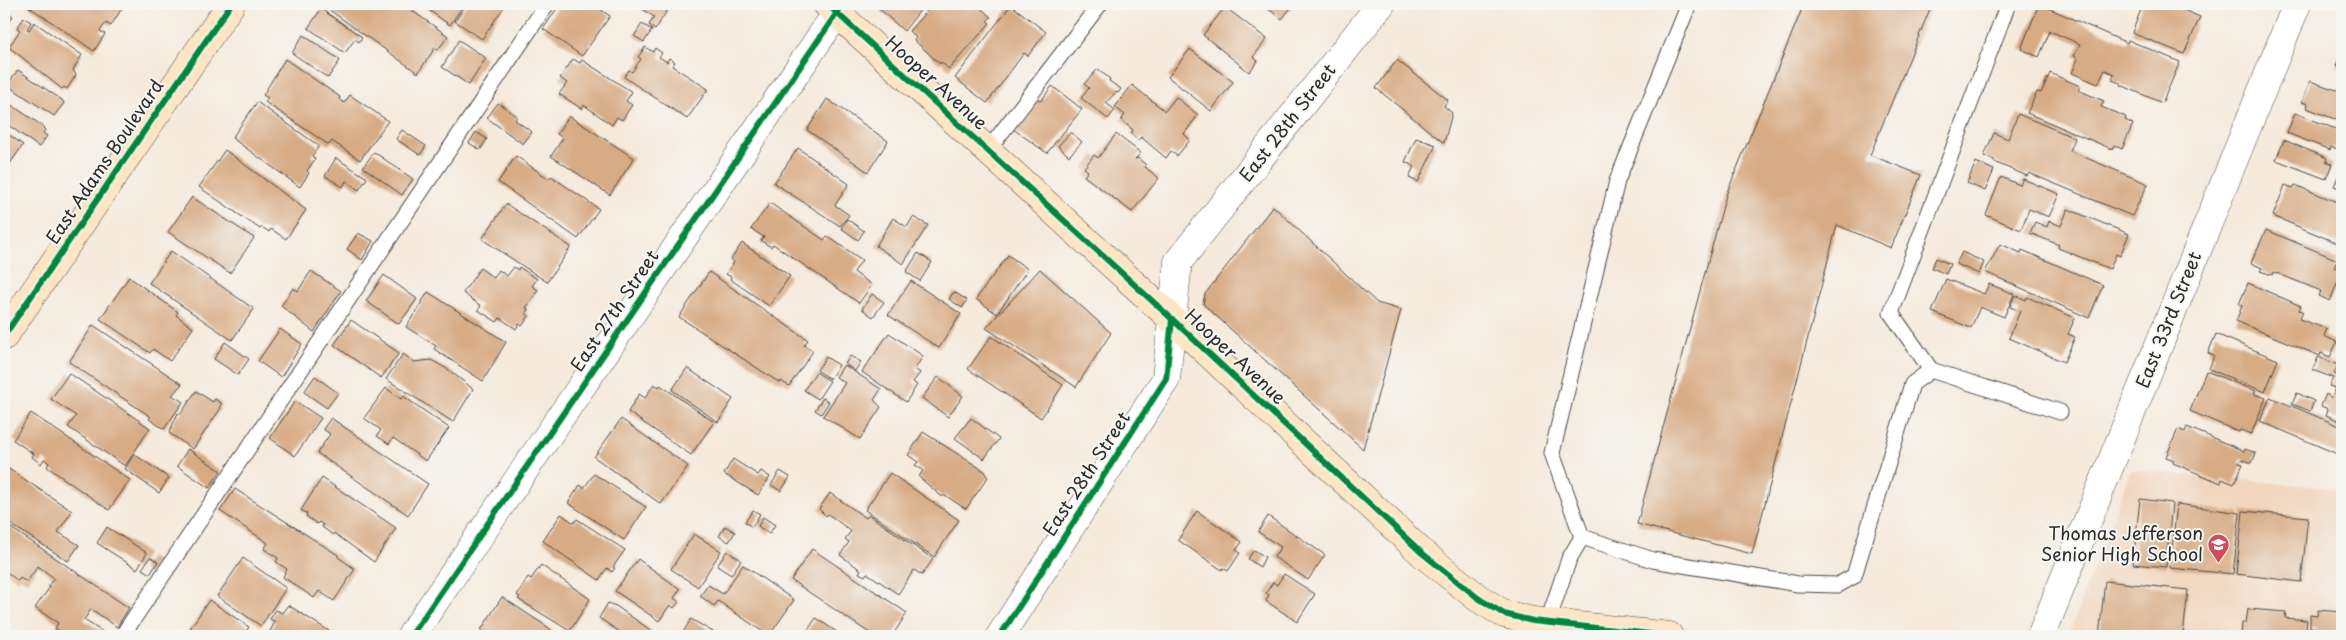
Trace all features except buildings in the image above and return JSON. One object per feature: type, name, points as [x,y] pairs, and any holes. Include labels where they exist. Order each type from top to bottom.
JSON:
[{"type":"street","name":"East Adams Boulevard","points":[[4,336],[231,4]]},
{"type":"street","name":"East 28th Street","points":[[1000,636],[1166,379],[1178,262],[1381,4]]},
{"type":"street","name":"East 33rd Street","points":[[2041,636],[2296,4]]},
{"type":"street","name":"Hooper Avenue","points":[[836,7],[1422,553],[1478,598],[1504,614],[1545,629],[1669,636]]},
{"type":"street","name":"East 27th Street","points":[[411,636],[836,7]]},
{"type":"lane","points":[[122,636],[547,4]]},
{"type":"lane","points":[[988,150],[1100,4]]},
{"type":"lane","points":[[1582,537],[1552,453],[1617,181],[1689,4]]},
{"type":"lane","points":[[2008,4],[1891,313],[1931,370],[2060,412]]},
{"type":"lane","points":[[1582,537],[1653,560],[1798,584],[1838,585],[1854,576],[1912,384],[1931,370]]},
{"type":"lane","points":[[1545,629],[1569,559],[1582,537]]},
{"type":"shaded area","name":"Thomas Jefferson Senior High School","points":[[2131,470],[2342,489],[2342,636],[2068,636]]},
{"type":"cycle path","points":[[4,336],[231,4]]},
{"type":"cycle path","points":[[827,4],[1172,319],[1422,553],[1478,598],[1504,614],[1533,621],[1669,636]]},
{"type":"cycle path","points":[[411,636],[843,4]]},
{"type":"cycle path","points":[[1000,636],[1166,379],[1172,319]]},
{"type":"place","name":"Thomas Jefferson Senior High School","points":[[2219,563]]}]
